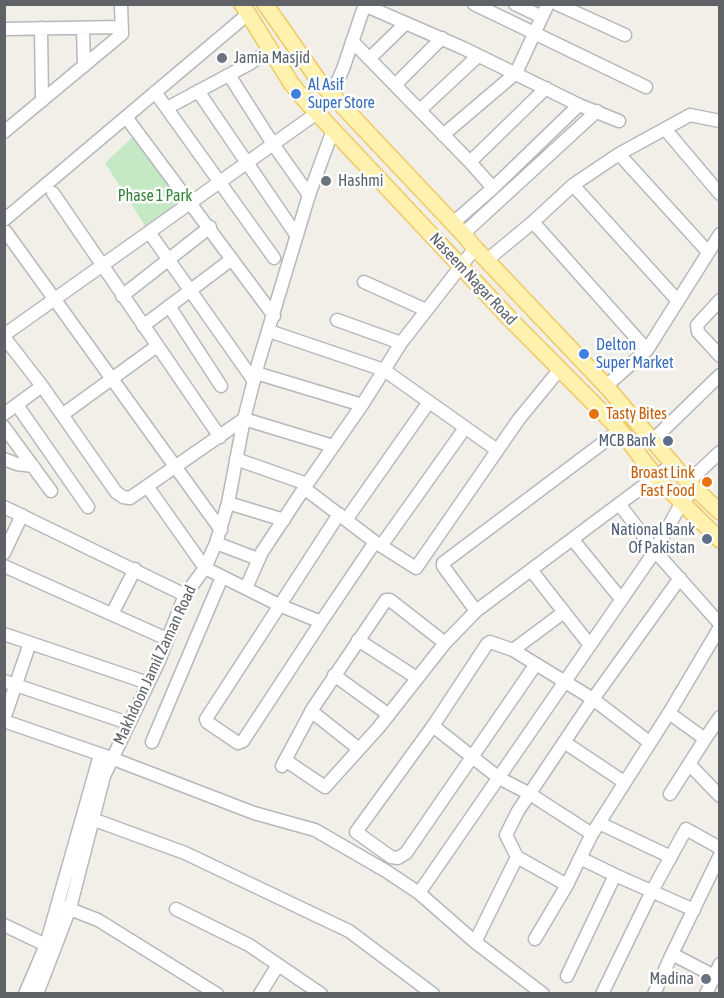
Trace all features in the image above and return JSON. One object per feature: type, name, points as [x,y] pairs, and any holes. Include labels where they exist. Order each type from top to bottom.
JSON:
[{"type":"main road","name":"Naseem Nagar Road","points":[[265,4],[315,75],[332,94],[606,386],[692,485],[720,512]]},
{"type":"main road","name":"Naseem Nagar Road","points":[[245,9],[296,89],[317,113],[511,320],[620,430],[657,478],[720,540]]},
{"type":"main road","points":[[296,89],[303,93],[311,92],[315,75]]},
{"type":"street","points":[[4,132],[122,34],[121,4]]},
{"type":"street","points":[[474,4],[646,87]]},
{"type":"street","points":[[515,4],[543,16]]},
{"type":"street","points":[[443,135],[516,73],[548,4]]},
{"type":"street","points":[[557,4],[625,35]]},
{"type":"street","points":[[332,94],[365,5],[442,38],[579,105],[619,121]]},
{"type":"street","points":[[221,530],[54,300],[5,226],[156,92],[245,9]]},
{"type":"street","points":[[370,58],[406,23]]},
{"type":"street","points":[[83,27],[84,66]]},
{"type":"street","points":[[4,28],[122,27]]},
{"type":"street","points":[[41,28],[42,101]]},
{"type":"street","points":[[395,85],[442,38]]},
{"type":"street","points":[[352,42],[370,58],[493,188]]},
{"type":"street","points":[[167,108],[270,50]]},
{"type":"street","points":[[420,110],[478,56]]},
{"type":"street","points":[[229,75],[309,195]]},
{"type":"street","points":[[470,162],[546,88]]},
{"type":"street","points":[[198,91],[297,236]]},
{"type":"street","points":[[156,92],[274,258]]},
{"type":"street","points":[[458,229],[493,188],[579,105]]},
{"type":"street","points":[[458,229],[597,111]]},
{"type":"street","points":[[317,113],[4,336],[116,492],[130,498],[244,420],[333,446]]},
{"type":"street","points":[[488,260],[573,185],[619,154],[690,115],[720,122]]},
{"type":"street","points":[[126,117],[192,202],[274,315]]},
{"type":"street","points":[[665,129],[720,194]]},
{"type":"street","name":"Makhdoon Jamil Zaman Road","points":[[64,907],[106,756],[128,723],[148,683],[185,595],[205,568],[221,530],[255,377],[309,195],[333,130]]},
{"type":"street","points":[[619,154],[708,252]]},
{"type":"street","points":[[573,185],[678,301]]},
{"type":"street","points":[[53,193],[220,437]]},
{"type":"street","points":[[533,222],[646,350]]},
{"type":"street","points":[[122,296],[210,227]]},
{"type":"street","points":[[149,232],[255,377],[362,405]]},
{"type":"street","points":[[606,386],[646,350],[720,234]]},
{"type":"street","points":[[246,588],[258,559],[401,343],[475,248]]},
{"type":"street","points":[[142,326],[232,259]]},
{"type":"street","points":[[364,282],[426,310]]},
{"type":"street","points":[[720,300],[698,325],[698,332],[720,356]]},
{"type":"street","points":[[168,306],[221,386]]},
{"type":"street","points":[[337,320],[401,343]]},
{"type":"street","points":[[269,331],[384,370],[497,450]]},
{"type":"street","points":[[62,415],[157,346]]},
{"type":"street","points":[[236,459],[306,486],[378,544],[416,568],[519,419],[560,369]]},
{"type":"street","points":[[653,440],[720,375]]},
{"type":"street","points":[[4,414],[42,386]]},
{"type":"street","points":[[429,402],[279,605],[206,719],[207,722],[238,743],[243,741],[321,622],[465,428]]},
{"type":"street","points":[[17,405],[88,507]]},
{"type":"street","points":[[4,427],[51,491]]},
{"type":"street","points":[[476,611],[443,563],[620,430]]},
{"type":"street","points":[[419,893],[656,551],[692,485],[720,452]]},
{"type":"street","points":[[4,459],[17,464],[33,466]]},
{"type":"street","points":[[445,643],[390,600],[384,602],[311,711],[283,764],[325,787],[389,715],[445,643],[476,611],[657,478],[674,463]]},
{"type":"street","points":[[147,486],[205,568],[279,605],[321,622]]},
{"type":"street","points":[[228,503],[284,520]]},
{"type":"street","points":[[535,939],[567,885],[592,834],[669,713],[720,625],[620,505]]},
{"type":"street","points":[[4,507],[185,595]]},
{"type":"street","points":[[4,553],[22,515]]},
{"type":"street","points":[[573,540],[621,599]]},
{"type":"street","points":[[216,543],[258,559]]},
{"type":"street","points":[[4,566],[167,639]]},
{"type":"street","points":[[112,614],[135,569]]},
{"type":"street","points":[[531,570],[589,645]]},
{"type":"street","points":[[152,742],[222,577]]},
{"type":"street","points":[[567,885],[517,857],[506,836],[518,811],[593,699],[680,578]]},
{"type":"street","points":[[513,650],[564,612]]},
{"type":"street","points":[[4,634],[148,683]]},
{"type":"street","points":[[358,640],[417,678]]},
{"type":"street","points":[[536,664],[406,853],[398,858],[391,858],[356,832],[433,726],[489,642],[513,650],[564,681],[593,699],[649,742]]},
{"type":"street","points":[[30,643],[10,683],[4,720],[255,813],[315,830],[419,893],[475,942],[543,993]]},
{"type":"street","points":[[334,675],[389,715]]},
{"type":"street","points":[[10,683],[128,723]]},
{"type":"street","points":[[311,711],[359,749]]},
{"type":"street","points":[[669,713],[705,739]]},
{"type":"street","points":[[670,794],[720,717]]},
{"type":"street","points":[[433,726],[499,778],[530,794],[592,834]]},
{"type":"street","points":[[564,742],[624,782]]},
{"type":"street","name":"Makhdoon Jamil Zaman Road","points":[[37,993],[92,819],[104,776],[106,756]]},
{"type":"street","points":[[689,764],[720,796]]},
{"type":"street","points":[[92,819],[185,853],[349,931],[432,993]]},
{"type":"street","points":[[599,823],[671,857]]},
{"type":"street","points":[[602,993],[652,891],[686,829],[720,848]]},
{"type":"street","points":[[654,993],[720,855]]},
{"type":"street","points":[[475,942],[517,857]]},
{"type":"street","points":[[580,858],[694,910]]},
{"type":"street","points":[[567,976],[615,875]]},
{"type":"street","points":[[64,907],[98,920],[218,993]]},
{"type":"street","points":[[176,909],[249,945],[321,993]]},
{"type":"street","points":[[4,925],[51,947]]},
{"type":"street","name":"Makhdoon Jamil Zaman Road","points":[[25,993],[51,947]]},
{"type":"street","points":[[672,954],[717,978]]},
{"type":"street","points":[[706,993],[717,978],[720,964]]},
{"type":"street","points":[[260,993],[278,965]]},
{"type":"green space","name":"Phase 1 Park","points":[[138,132],[192,202],[149,232],[105,163]]},
{"type":"place","name":"Jamia Masjid","points":[[222,58]]},
{"type":"place","name":"Al Asif Super Store","points":[[296,94]]},
{"type":"place","name":"Hashmi","points":[[326,181]]},
{"type":"place","name":"Delton Super Market","points":[[584,354]]},
{"type":"place","name":"Tasty Bites","points":[[594,414]]},
{"type":"place","name":"MCB Bank","points":[[668,441]]},
{"type":"place","name":"Broast Link Fast Food","points":[[707,482]]},
{"type":"place","name":"National Bank Of Pakistan","points":[[707,539]]},
{"type":"place","name":"Madina","points":[[706,979]]}]
